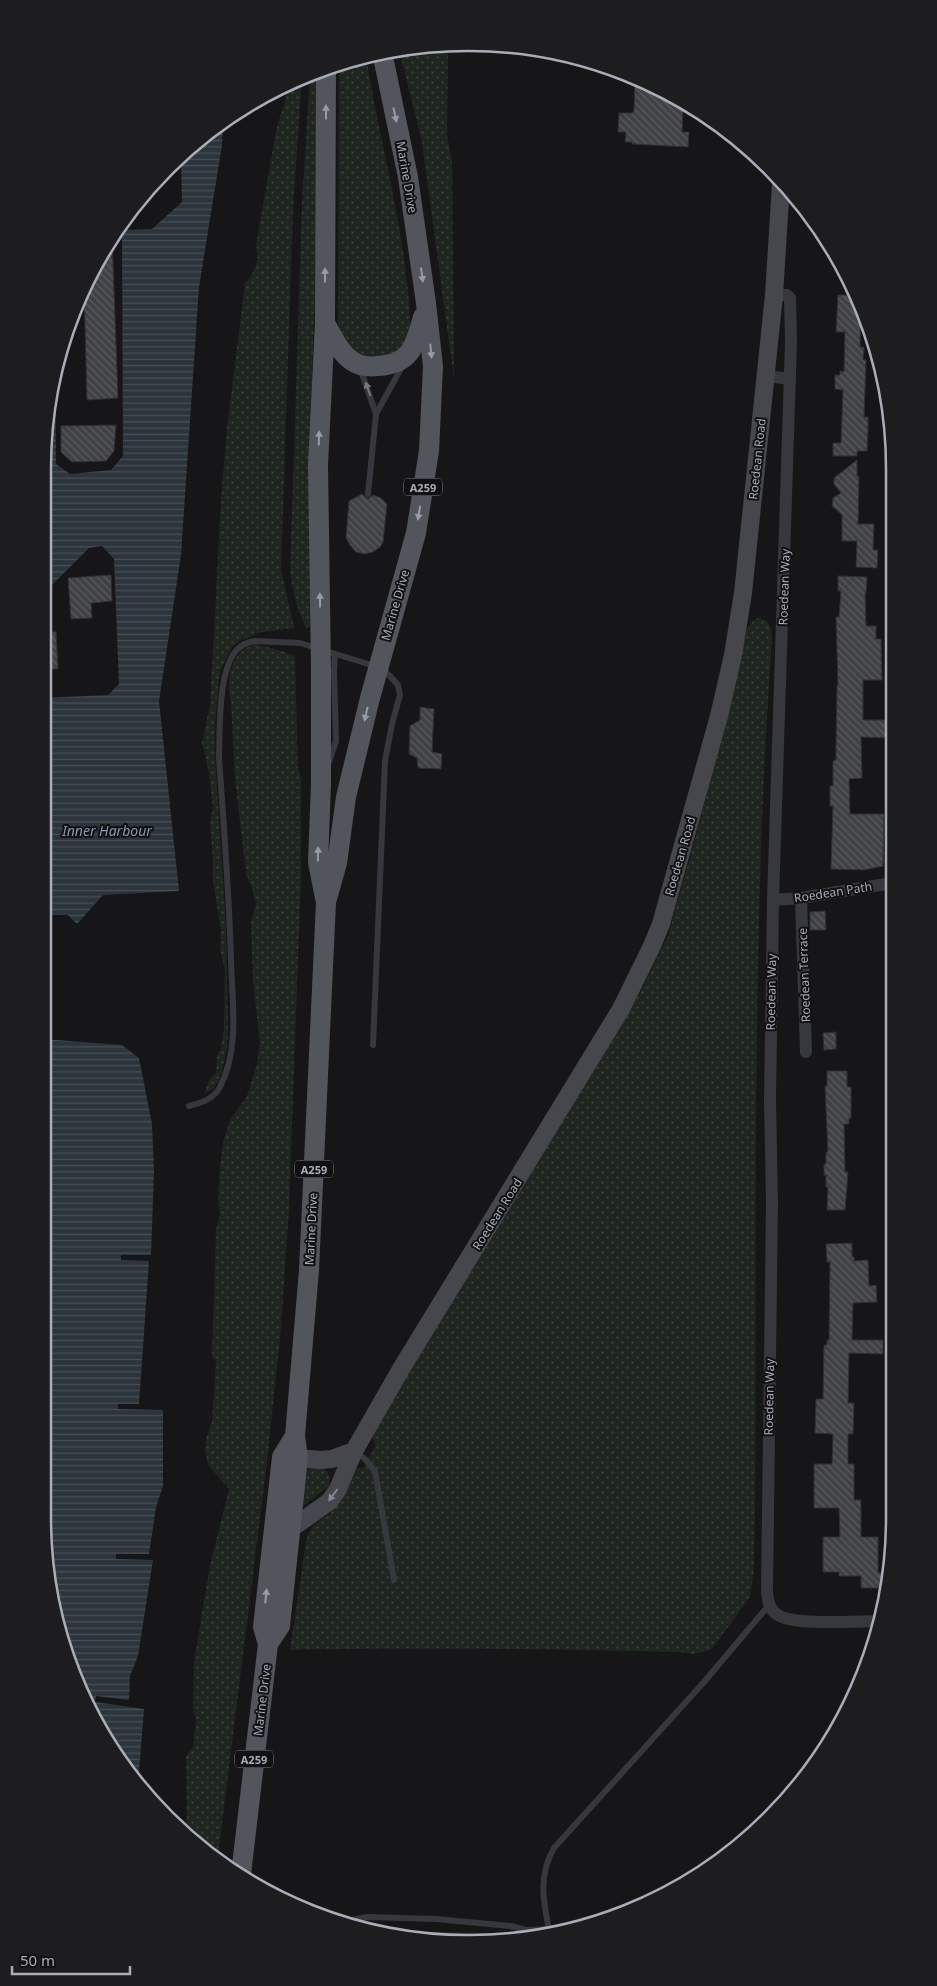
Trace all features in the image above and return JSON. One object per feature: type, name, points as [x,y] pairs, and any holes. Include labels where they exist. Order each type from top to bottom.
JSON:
[{"type":"main road","name":"Marine Drive","points":[[242,1867],[268,1644],[263,1627],[295,1436],[309,1270],[326,902],[337,863],[346,797],[378,667],[416,533],[428,451],[433,366],[426,303],[408,177],[384,60]]},
{"type":"main road","name":"Marine Drive","points":[[326,76],[325,323],[318,465],[328,651],[318,862],[326,902]]},
{"type":"main road","name":"Roedean Road","points":[[292,1528],[330,1501],[338,1489],[354,1451],[621,1009],[658,931],[719,716],[733,655],[743,593],[766,376],[774,295],[781,191]]},
{"type":"main road","name":"Marine Drive","points":[[410,353],[416,342],[426,303]]},
{"type":"main road","name":"Marine Drive","points":[[325,323],[340,350],[351,361],[359,365]]},
{"type":"main road","points":[[359,365],[371,367],[386,366],[398,362],[410,353]]},
{"type":"main road","points":[[290,1457],[322,1460],[332,1459],[354,1451]]},
{"type":"main road","name":"Marine Drive","points":[[268,1644],[280,1626],[292,1528],[290,1457]]},
{"type":"street","name":"Roedean Way","points":[[769,1606],[766,1573],[772,1203],[770,1099],[773,900],[790,379],[790,298],[787,295],[774,295]]},
{"type":"street","points":[[766,376],[790,379]]},
{"type":"street","name":"Roedean Path","points":[[773,900],[801,898],[886,884]]},
{"type":"street","name":"Roedean Terrace","points":[[801,898],[806,1052]]},
{"type":"street","points":[[769,1606],[777,1615],[786,1619],[813,1622],[873,1621]]},
{"type":"lane","points":[[368,494],[376,414],[410,353]]},
{"type":"lane","points":[[359,365],[376,414]]},
{"type":"lane","points":[[188,1106],[205,1101],[218,1091],[229,1062],[232,1042],[229,903],[219,758],[221,710],[227,672],[231,658],[236,650],[248,642],[300,643],[328,651],[378,667],[398,685],[400,694],[385,762],[373,1045]]},
{"type":"lane","points":[[354,1451],[365,1459],[375,1471],[394,1580]]},
{"type":"lane","points":[[549,1927],[543,1900],[543,1879],[546,1864],[554,1848],[704,1682],[769,1606]]},
{"type":"lane","points":[[355,1919],[367,1917],[436,1919],[511,1926],[528,1930]]},
{"type":"shaded area","points":[[448,52],[447,135],[452,160],[454,379],[422,142],[401,57]]},
{"type":"shaded area","points":[[367,64],[401,240],[409,296],[410,327],[404,344],[398,350],[382,358],[373,359],[353,353],[345,343],[338,327],[339,72]]},
{"type":"shaded area","points":[[321,78],[320,188],[312,370],[310,626],[306,628],[296,603],[290,573],[302,203],[309,83]]},
{"type":"shaded area","points":[[301,86],[293,209],[281,569],[294,628],[262,632],[241,640],[232,647],[220,671],[215,723],[215,757],[226,928],[228,1029],[227,1048],[221,1076],[214,1088],[204,1094],[209,1080],[216,1073],[217,1056],[221,1049],[224,1028],[225,972],[220,949],[221,931],[213,881],[210,821],[213,809],[209,773],[202,742],[210,705],[221,500],[227,428],[245,284],[252,275],[257,261],[256,245],[277,126],[285,102],[286,93]]},
{"type":"shaded area","points":[[758,618],[765,620],[769,625],[772,639],[765,749],[758,968],[755,1518],[754,1569],[750,1597],[712,1649],[694,1654],[679,1652],[485,1649],[290,1650],[308,1535],[314,1525],[340,1503],[358,1468],[363,1468],[375,1447],[373,1437],[376,1428],[393,1398],[641,991],[668,936],[701,817],[745,632],[753,621]]},
{"type":"shaded area","points":[[256,644],[285,652],[295,657],[298,768],[301,778],[301,877],[289,1209],[281,1328],[267,1462],[219,1852],[186,1824],[186,1756],[193,1747],[196,1718],[193,1711],[194,1662],[210,1565],[229,1489],[208,1465],[205,1451],[206,1439],[212,1421],[216,1362],[212,1356],[216,1229],[220,1214],[218,1199],[220,1166],[224,1139],[230,1120],[247,1096],[257,1064],[260,1043],[253,982],[251,921],[256,904],[246,874],[235,779],[229,684],[235,659],[247,647]]},
{"type":"shaded area","points":[[312,1467],[321,1468],[326,1471],[330,1481],[329,1486],[302,1507],[307,1471]]},
{"type":"shaded area","points":[[416,1931],[491,1934],[441,1934]]},
{"type":"water","name":"Inner Harbour","points":[[223,131],[199,287],[181,555],[159,701],[179,891],[103,895],[77,924],[68,915],[51,915],[51,698],[108,695],[119,684],[114,559],[102,546],[89,548],[51,586],[51,468],[55,414],[55,411],[56,464],[70,474],[111,470],[123,456],[122,237],[127,230],[152,229],[182,202],[181,166]]},
{"type":"water","points":[[51,1040],[122,1045],[139,1058],[152,1124],[154,1171],[151,1255],[121,1255],[121,1260],[149,1261],[139,1404],[118,1404],[118,1409],[163,1410],[163,1486],[156,1507],[149,1554],[116,1554],[116,1559],[153,1560],[138,1656],[130,1676],[129,1700],[96,1696],[95,1702],[144,1709],[139,1774],[107,1726],[94,1702],[83,1677],[65,1625],[55,1572],[51,1518]]},
{"type":"building","points":[[635,86],[683,111],[682,132],[689,132],[688,147],[625,142],[626,132],[618,132],[619,113],[632,113],[634,111]]},
{"type":"building","points":[[113,251],[118,398],[87,400],[84,306],[94,284]]},
{"type":"building","points":[[838,295],[848,295],[860,325],[860,347],[864,347],[863,360],[866,360],[864,417],[868,417],[867,451],[857,451],[857,456],[833,456],[833,443],[841,443],[843,390],[835,389],[835,375],[840,375],[840,371],[844,372],[845,332],[836,332]]},
{"type":"building","points":[[116,425],[114,451],[106,461],[72,462],[61,452],[61,426]]},
{"type":"building","points":[[857,460],[857,476],[859,476],[858,524],[874,524],[873,550],[878,550],[877,568],[856,567],[857,541],[842,541],[842,515],[832,506],[833,498],[841,493],[834,484],[834,478]]},
{"type":"building","points":[[362,494],[368,499],[373,495],[381,498],[387,504],[383,542],[373,552],[364,554],[356,552],[346,538],[349,501]]},
{"type":"building","points":[[111,575],[112,601],[91,603],[92,618],[71,619],[68,578]]},
{"type":"building","points":[[838,576],[867,577],[865,593],[866,626],[876,626],[876,639],[881,639],[882,680],[863,680],[863,720],[886,720],[886,738],[861,737],[862,778],[849,779],[850,814],[884,814],[883,866],[864,870],[831,869],[833,806],[830,806],[830,786],[833,786],[833,761],[836,760],[838,685],[836,617],[839,617],[841,591],[838,591]]},
{"type":"building","points":[[51,632],[56,632],[58,669],[51,669]]},
{"type":"building","points":[[420,707],[434,709],[432,752],[442,754],[441,769],[418,768],[417,758],[409,754],[410,726],[420,720]]},
{"type":"building","points":[[825,911],[826,930],[810,930],[810,912]]},
{"type":"building","points":[[836,1032],[836,1049],[824,1050],[823,1033]]},
{"type":"building","points":[[827,1071],[847,1071],[847,1087],[851,1087],[851,1118],[849,1118],[849,1124],[844,1124],[845,1172],[848,1172],[845,1210],[827,1210],[828,1187],[826,1187],[824,1164],[826,1164],[826,1152],[828,1152],[825,1086],[827,1086]]},
{"type":"building","points":[[852,1243],[852,1257],[854,1257],[854,1261],[868,1260],[869,1286],[876,1285],[877,1302],[853,1303],[852,1340],[883,1340],[883,1354],[849,1353],[848,1403],[854,1403],[853,1434],[848,1434],[848,1464],[854,1464],[854,1500],[861,1500],[861,1537],[878,1537],[878,1573],[882,1573],[880,1588],[861,1588],[861,1576],[839,1576],[839,1572],[823,1572],[823,1537],[840,1537],[839,1508],[814,1508],[814,1464],[832,1464],[833,1434],[815,1433],[816,1399],[823,1399],[824,1345],[827,1345],[827,1340],[829,1340],[830,1262],[827,1262],[826,1244]]}]
